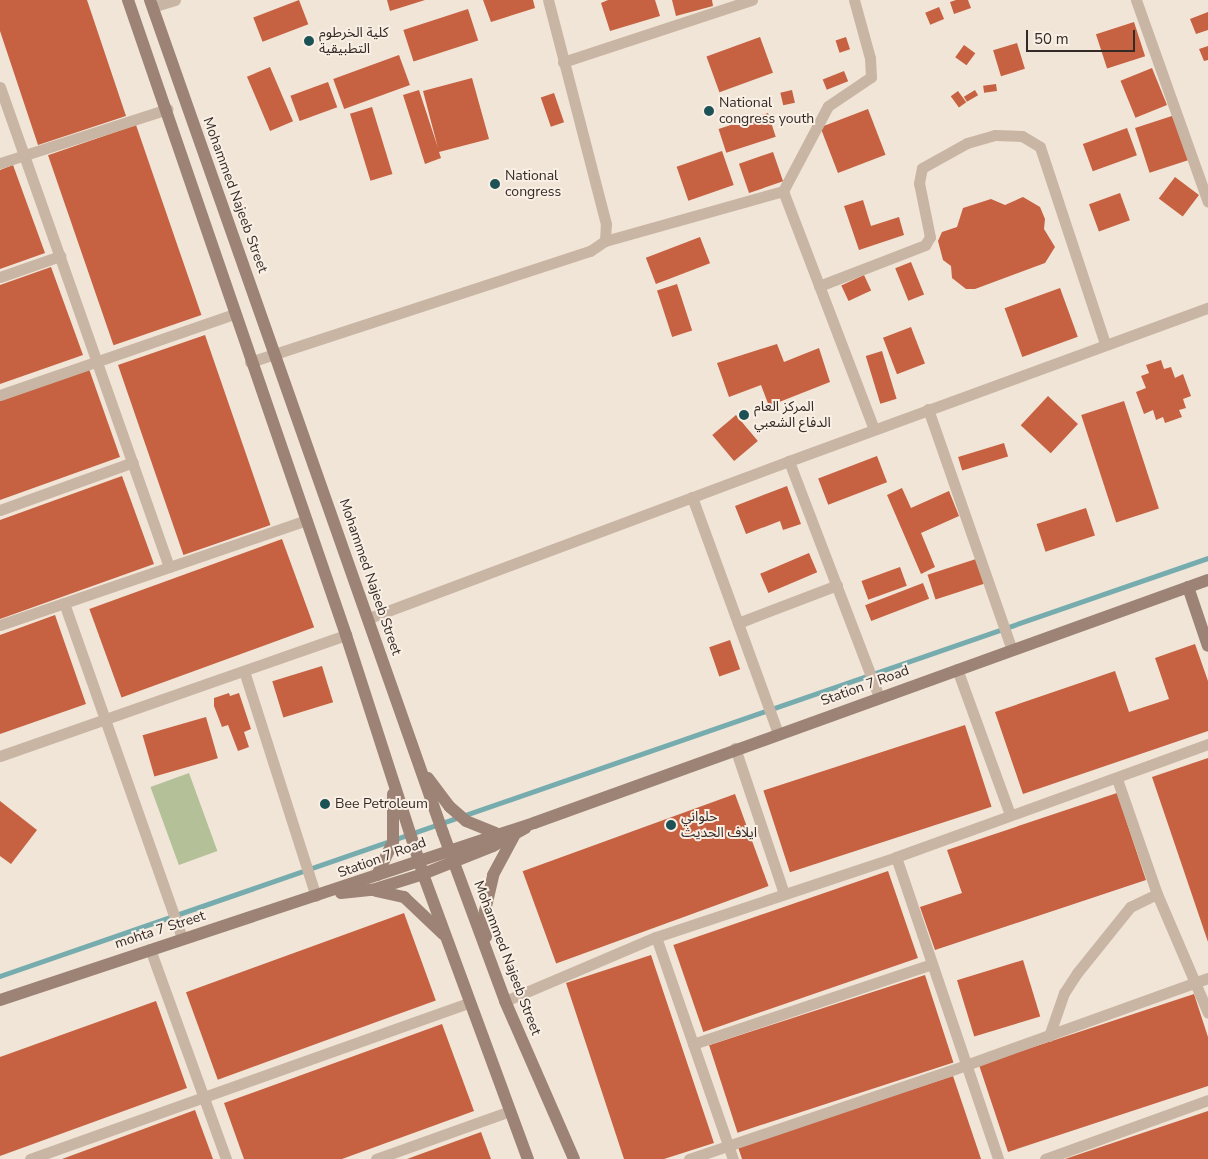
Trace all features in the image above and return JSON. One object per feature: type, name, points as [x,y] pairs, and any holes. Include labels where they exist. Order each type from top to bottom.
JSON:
[{"type":"main road","points":[[128,0],[167,110],[250,362],[346,635],[423,874],[528,1159]]},
{"type":"main road","name":"Mohammed Najeeb Street","points":[[151,4],[454,862],[505,1001],[574,1159]]},
{"type":"main road","name":"Station 7 Road","points":[[332,892],[496,833],[534,823],[735,748],[1208,580]]},
{"type":"main road","points":[[1188,587],[1208,646]]},
{"type":"main road","points":[[420,769],[459,816],[474,826],[496,833]]},
{"type":"main road","points":[[377,875],[393,842],[395,830],[392,777]]},
{"type":"main road","name":"Station 7 Road","points":[[332,892],[372,890],[423,874],[514,835],[534,823]]},
{"type":"main road","points":[[486,947],[485,911],[492,875],[514,835]]},
{"type":"main road","points":[[372,890],[404,897],[448,939]]},
{"type":"main road","name":"mohta 7 Street","points":[[0,1000],[182,938],[332,892]]},
{"type":"street","points":[[151,4],[175,0]]},
{"type":"street","points":[[548,0],[562,62],[606,224],[605,241]]},
{"type":"street","points":[[562,62],[752,0]]},
{"type":"street","points":[[250,362],[590,251],[605,241],[783,192],[828,106],[871,77],[870,58],[854,0]]},
{"type":"street","points":[[1136,0],[1208,202]]},
{"type":"street","points":[[0,87],[134,462],[169,567]]},
{"type":"street","points":[[0,163],[167,110]]},
{"type":"street","points":[[820,286],[925,245],[930,237],[919,183],[922,168],[967,143],[995,135],[1022,136],[1040,147],[1105,344]]},
{"type":"street","points":[[783,192],[874,429]]},
{"type":"street","points":[[0,277],[60,256]]},
{"type":"street","points":[[369,618],[874,429],[1208,308]]},
{"type":"street","points":[[0,395],[97,359],[234,314]]},
{"type":"street","points":[[928,410],[1012,650]]},
{"type":"street","points":[[789,461],[879,697]]},
{"type":"street","points":[[0,510],[134,462]]},
{"type":"street","points":[[692,497],[778,733]]},
{"type":"street","points":[[0,625],[307,520]]},
{"type":"street","points":[[738,623],[836,585]]},
{"type":"street","points":[[64,603],[182,938]]},
{"type":"street","points":[[0,756],[346,635]]},
{"type":"street","points":[[957,669],[1010,815]]},
{"type":"street","points":[[244,671],[316,896]]},
{"type":"street","points":[[505,1001],[656,937],[896,857],[1010,815],[1117,779],[1208,744]]},
{"type":"street","points":[[735,748],[784,894]]},
{"type":"street","points":[[1117,779],[1158,894],[1208,1013]]},
{"type":"street","points":[[896,857],[998,1159]]},
{"type":"street","points":[[1049,1036],[1064,993],[1077,973],[1130,906],[1158,894]]},
{"type":"street","points":[[656,937],[733,1159]]},
{"type":"street","points":[[150,949],[226,1159]]},
{"type":"street","points":[[693,1044],[932,964]]},
{"type":"street","points":[[689,1159],[966,1065],[1208,978]]},
{"type":"street","points":[[30,1159],[470,1002]]},
{"type":"street","points":[[1045,1159],[1208,1100]]},
{"type":"street","points":[[376,1159],[510,1111]]},
{"type":"green space","points":[[189,773],[217,851],[179,865],[150,787]]},
{"type":"building","points":[[0,0],[87,0],[126,116],[38,145],[0,31]]},
{"type":"building","points":[[299,0],[308,24],[263,42],[253,18]]},
{"type":"building","points":[[387,0],[425,0],[390,11]]},
{"type":"building","points":[[483,0],[533,0],[535,8],[491,22]]},
{"type":"building","points":[[608,0],[655,0],[660,16],[610,31],[601,3]]},
{"type":"building","points":[[672,0],[712,0],[713,6],[676,16]]},
{"type":"building","points":[[968,0],[971,8],[954,14],[950,2]]},
{"type":"building","points":[[939,7],[944,19],[930,25],[925,13]]},
{"type":"building","points":[[468,9],[478,40],[414,61],[403,30]]},
{"type":"building","points":[[1208,12],[1208,30],[1196,34],[1190,19]]},
{"type":"building","points":[[1134,22],[1145,56],[1107,69],[1096,34]]},
{"type":"building","points":[[760,37],[773,73],[719,92],[706,56]]},
{"type":"building","points":[[846,37],[850,49],[840,53],[836,40]]},
{"type":"building","points":[[1017,43],[1025,69],[1001,76],[993,50]]},
{"type":"building","points":[[964,45],[975,53],[967,65],[955,57]]},
{"type":"building","points":[[1208,46],[1208,60],[1204,61],[1199,49]]},
{"type":"building","points":[[399,55],[410,85],[344,109],[333,79]]},
{"type":"building","points":[[270,67],[293,121],[270,131],[247,77]]},
{"type":"building","points":[[1152,68],[1167,105],[1135,118],[1120,81]]},
{"type":"building","points":[[844,71],[848,81],[827,90],[823,80]]},
{"type":"building","points":[[472,78],[489,139],[439,152],[441,158],[425,164],[403,95],[419,90],[438,148],[423,91]]},
{"type":"building","points":[[328,82],[337,107],[300,121],[290,96]]},
{"type":"building","points":[[996,84],[997,91],[984,93],[983,86]]},
{"type":"building","points":[[792,90],[795,103],[783,105],[780,93]]},
{"type":"building","points":[[975,90],[978,95],[967,102],[964,97]]},
{"type":"building","points":[[958,91],[966,102],[959,108],[951,96]]},
{"type":"building","points":[[554,93],[564,122],[551,127],[541,98]]},
{"type":"building","points":[[372,107],[392,174],[370,181],[350,114]]},
{"type":"building","points":[[868,109],[886,155],[838,173],[820,127]]},
{"type":"building","points":[[768,113],[776,137],[726,153],[719,129]]},
{"type":"building","points":[[1175,115],[1190,160],[1150,173],[1135,128]]},
{"type":"building","points":[[136,125],[201,315],[114,345],[48,155]]},
{"type":"building","points":[[1127,128],[1137,155],[1093,171],[1083,144]]},
{"type":"building","points":[[722,151],[734,185],[688,201],[677,167]]},
{"type":"building","points":[[773,152],[783,181],[749,193],[739,164]]},
{"type":"building","points":[[13,165],[45,253],[0,269],[0,170]]},
{"type":"building","points":[[1175,177],[1199,195],[1183,217],[1159,199]]},
{"type":"building","points":[[1120,193],[1130,220],[1099,232],[1089,204]]},
{"type":"building","points":[[1023,197],[1040,207],[1045,219],[1044,229],[1055,247],[1045,263],[975,289],[966,289],[952,278],[951,266],[943,260],[938,241],[942,232],[957,227],[963,208],[991,199],[1005,205]]},
{"type":"building","points":[[863,200],[871,226],[899,217],[904,235],[859,250],[844,206]]},
{"type":"building","points":[[700,237],[710,263],[656,284],[646,258]]},
{"type":"building","points":[[911,262],[924,294],[908,301],[895,268]]},
{"type":"building","points":[[51,267],[83,355],[0,384],[0,285]]},
{"type":"building","points":[[864,275],[871,290],[849,301],[841,286]]},
{"type":"building","points":[[677,284],[692,331],[672,337],[657,290]]},
{"type":"building","points":[[1060,288],[1078,337],[1022,357],[1005,308]]},
{"type":"building","points":[[911,327],[925,363],[897,374],[883,338]]},
{"type":"building","points":[[205,335],[270,525],[183,555],[118,365]]},
{"type":"building","points":[[777,344],[784,362],[819,348],[830,382],[769,406],[761,385],[729,397],[717,363]]},
{"type":"building","points":[[882,351],[897,399],[880,404],[866,356]]},
{"type":"building","points":[[1161,360],[1164,369],[1171,367],[1175,378],[1183,374],[1191,396],[1183,399],[1186,408],[1179,410],[1182,417],[1165,423],[1163,417],[1156,420],[1153,410],[1144,414],[1136,392],[1146,388],[1141,376],[1149,373],[1146,365]]},
{"type":"building","points":[[89,369],[120,457],[0,500],[0,400]]},
{"type":"building","points":[[1048,396],[1078,424],[1051,453],[1021,425]]},
{"type":"building","points":[[1124,401],[1159,508],[1116,522],[1081,415]]},
{"type":"building","points":[[736,415],[758,441],[734,461],[712,435]]},
{"type":"building","points":[[1004,443],[1008,456],[962,470],[958,457]]},
{"type":"building","points":[[877,456],[887,482],[828,505],[818,479]]},
{"type":"building","points":[[122,476],[154,564],[0,619],[0,520]]},
{"type":"building","points":[[787,486],[801,524],[783,530],[780,521],[746,534],[735,506]]},
{"type":"building","points":[[902,488],[911,508],[949,491],[959,516],[921,533],[935,567],[921,574],[887,495]]},
{"type":"building","points":[[1086,508],[1095,536],[1046,552],[1037,524]]},
{"type":"building","points":[[282,539],[314,627],[122,697],[89,609]]},
{"type":"building","points":[[809,553],[817,572],[768,593],[760,574]]},
{"type":"building","points":[[976,559],[984,584],[936,599],[927,575]]},
{"type":"building","points":[[900,567],[907,586],[868,600],[861,581]]},
{"type":"building","points":[[923,583],[929,599],[871,621],[865,605]]},
{"type":"building","points":[[55,615],[86,704],[0,734],[0,635]]},
{"type":"building","points":[[730,640],[740,669],[719,676],[709,647]]},
{"type":"building","points":[[1195,644],[1208,681],[1208,731],[1023,794],[995,712],[1115,671],[1129,712],[1169,699],[1155,658]]},
{"type":"building","points":[[322,666],[333,702],[283,718],[272,681]]},
{"type":"building","points":[[229,693],[230,696],[239,693],[251,729],[244,732],[249,747],[238,751],[228,725],[222,727],[214,706],[214,698]]},
{"type":"building","points":[[206,717],[218,758],[154,777],[143,735]]},
{"type":"building","points":[[965,725],[992,807],[790,872],[763,791]]},
{"type":"building","points":[[1208,758],[1208,942],[1152,777]]},
{"type":"building","points":[[1117,793],[1146,880],[935,950],[920,907],[962,893],[947,850]]},
{"type":"building","points":[[735,794],[769,886],[556,963],[523,871]]},
{"type":"building","points":[[0,801],[37,830],[11,864],[0,856]]},
{"type":"building","points":[[888,871],[918,958],[703,1032],[673,945]]},
{"type":"building","points":[[404,913],[436,1000],[218,1080],[186,992]]},
{"type":"building","points":[[651,955],[714,1143],[664,1159],[624,1159],[566,983]]},
{"type":"building","points":[[1023,960],[1040,1016],[974,1037],[957,980]]},
{"type":"building","points":[[925,975],[953,1062],[738,1133],[709,1045]]},
{"type":"building","points":[[1194,994],[1208,1037],[1208,1086],[1008,1152],[979,1065]]},
{"type":"building","points":[[156,1001],[187,1088],[0,1156],[0,1057]]},
{"type":"building","points":[[442,1024],[474,1111],[342,1159],[244,1159],[224,1103]]},
{"type":"building","points":[[953,1076],[981,1159],[742,1159],[738,1147]]},
{"type":"building","points":[[195,1110],[213,1159],[62,1159]]},
{"type":"building","points":[[1208,1111],[1208,1159],[1065,1159]]},
{"type":"building","points":[[481,1132],[491,1159],[407,1159]]},
{"type":"waterway","points":[[0,976],[1208,558]]},
{"type":"place","name":"كلية الخرطوم التطبيقية","points":[[309,41]]},
{"type":"place","name":"National congress youth","points":[[709,111]]},
{"type":"place","name":"National congress","points":[[495,184]]},
{"type":"place","name":"المركز العام الدفاع الشعبي","points":[[744,415]]},
{"type":"place","name":"Bee Petroleum","points":[[325,804]]},
{"type":"place","name":"حلواني ايلاف الحديث","points":[[671,825]]}]
